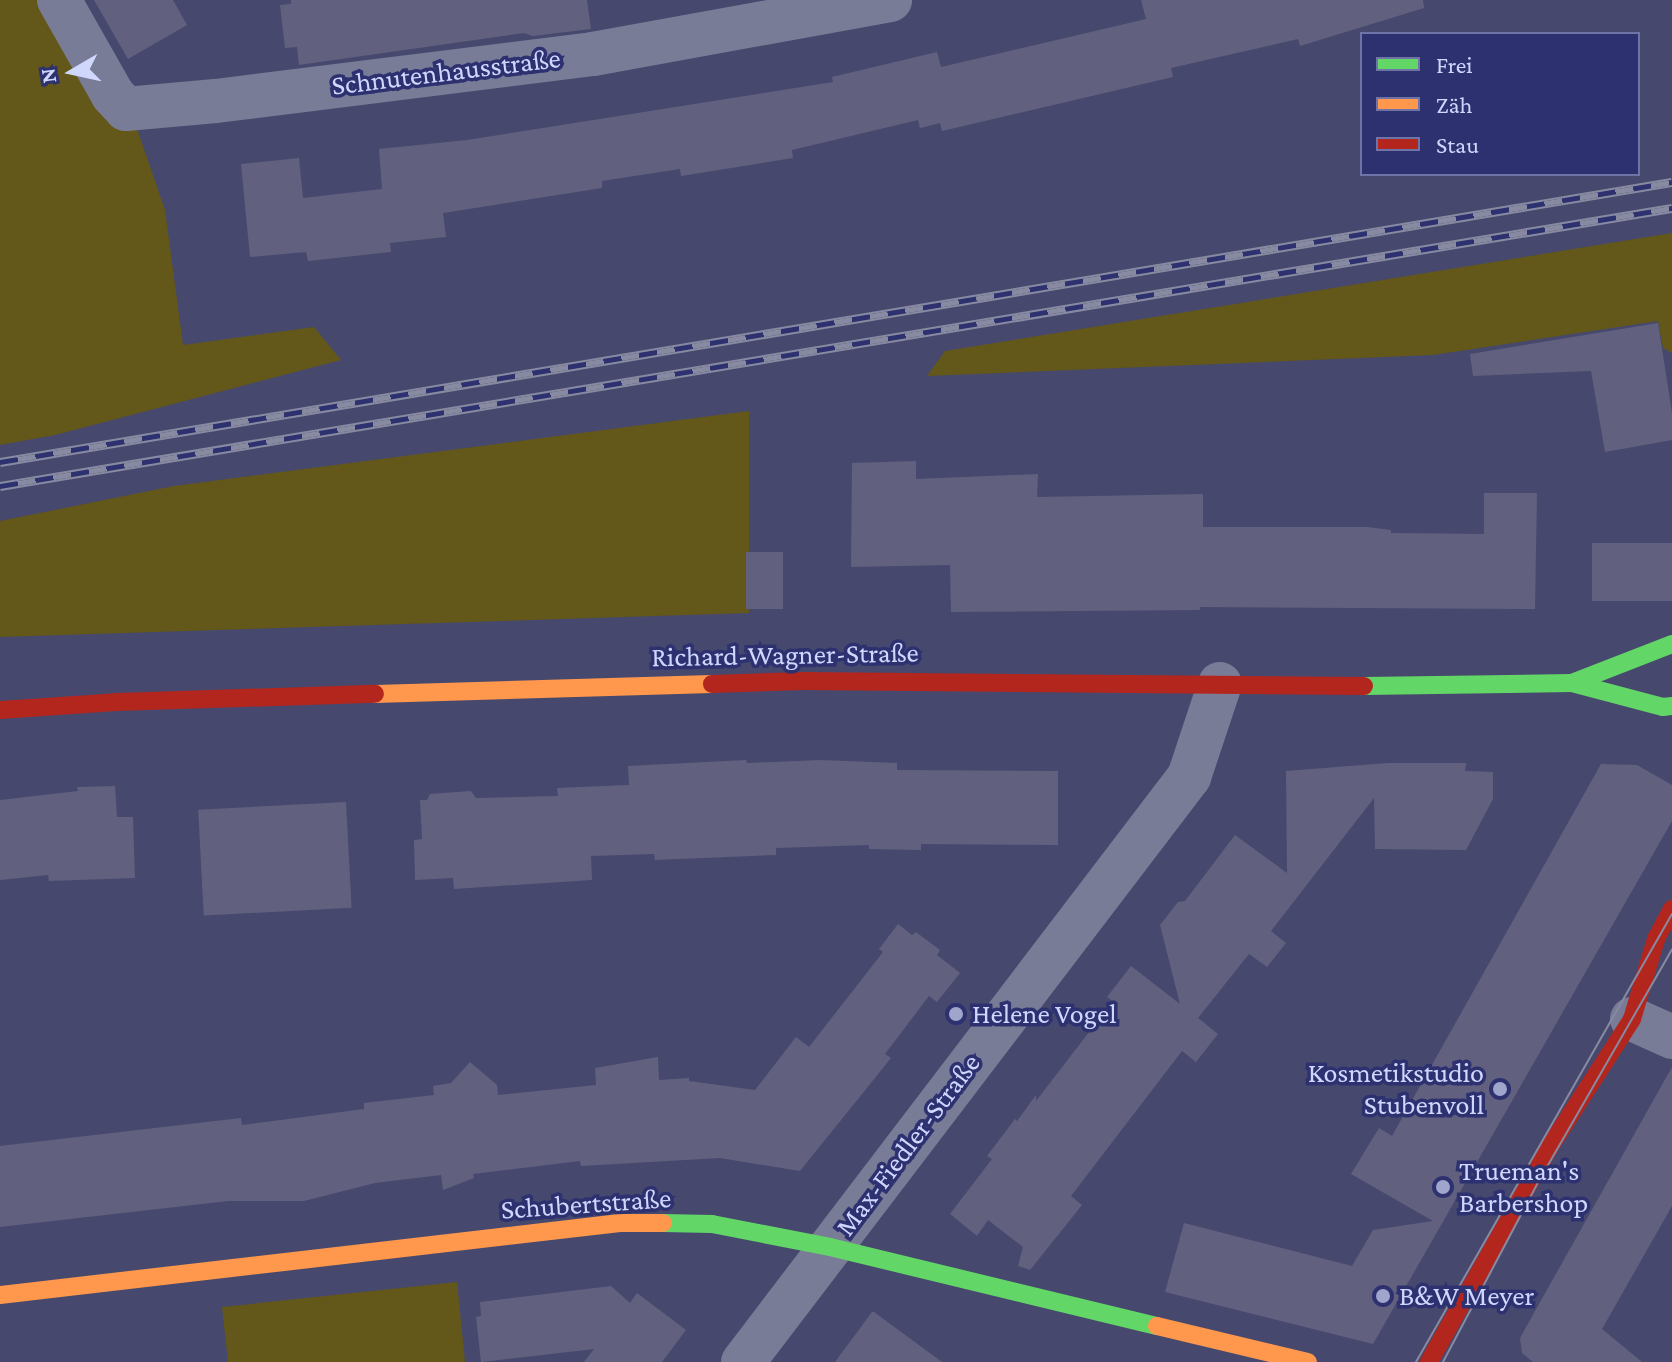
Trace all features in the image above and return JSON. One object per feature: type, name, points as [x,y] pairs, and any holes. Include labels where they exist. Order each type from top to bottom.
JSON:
[{"type":"street","name":"Schnutenhausstraße","points":[[59,0],[113,95],[126,109],[593,54],[890,0]]},
{"type":"street","name":"Richard-Wagner-Straße","points":[[1572,683],[1672,644]]},
{"type":"street","name":"Richard-Wagner-Straße","points":[[0,710],[116,702],[803,681],[1572,683],[1669,710]]},
{"type":"street","name":"Max-Fiedler-Straße","points":[[743,1362],[1189,777],[1220,684]]},
{"type":"street","points":[[1439,1358],[1549,1148],[1654,1020],[1656,939],[1672,909]]},
{"type":"street","name":"Schubertstraße","points":[[0,1295],[620,1223],[712,1224],[830,1247],[1308,1362]]},
{"type":"shaded area","points":[[0,0],[57,0],[134,120],[165,210],[183,345],[314,327],[341,360],[55,435],[0,445]]},
{"type":"shaded area","points":[[1672,233],[1672,353],[1663,348],[1658,321],[1433,355],[927,376],[945,351]]},
{"type":"shaded area","points":[[749,411],[749,613],[0,637],[0,521],[174,486]]},
{"type":"shaded area","points":[[457,1282],[465,1362],[228,1362],[222,1307]]},
{"type":"building","points":[[94,0],[173,0],[187,25],[128,59]]},
{"type":"building","points":[[291,0],[587,0],[591,29],[533,36],[524,33],[299,65],[297,47],[285,48],[280,5],[291,4]]},
{"type":"building","points":[[1141,0],[1423,0],[1424,8],[1300,46],[1298,39],[1171,68],[1173,77],[942,131],[940,123],[920,128],[918,120],[792,150],[793,158],[681,176],[680,169],[602,181],[602,188],[443,213],[446,237],[390,243],[391,252],[308,261],[306,252],[250,257],[241,164],[299,158],[303,198],[382,189],[379,149],[467,140],[833,82],[832,77],[937,52],[941,67],[1146,19]]},
{"type":"building","points":[[1658,323],[1672,413],[1672,440],[1605,452],[1591,371],[1473,376],[1470,354]]},
{"type":"building","points":[[916,461],[916,479],[1038,474],[1037,497],[1203,494],[1203,527],[1367,527],[1391,530],[1391,533],[1484,534],[1484,493],[1537,493],[1535,609],[1200,607],[1200,610],[951,612],[950,565],[851,567],[852,463]]},
{"type":"building","points":[[1592,543],[1672,543],[1672,601],[1592,601]]},
{"type":"building","points":[[746,552],[783,552],[783,609],[746,609]]},
{"type":"building","points":[[746,760],[747,763],[821,760],[897,763],[897,770],[1058,771],[1058,845],[921,844],[921,850],[869,849],[869,845],[776,848],[776,855],[655,860],[654,854],[591,856],[592,880],[454,889],[453,878],[415,880],[414,840],[422,839],[420,800],[427,800],[430,794],[471,791],[476,798],[558,796],[557,788],[629,785],[628,766]]},
{"type":"building","points":[[1388,763],[1466,763],[1465,771],[1493,772],[1493,799],[1466,850],[1375,849],[1374,798],[1271,931],[1286,943],[1267,967],[1249,954],[1198,1018],[1218,1034],[1196,1062],[1182,1051],[1071,1196],[1082,1205],[1030,1270],[1018,1266],[1023,1247],[988,1220],[977,1236],[950,1214],[992,1159],[987,1156],[1015,1119],[1017,1121],[1036,1095],[1036,1101],[1113,1001],[1107,997],[1131,966],[1180,1004],[1160,925],[1178,902],[1185,901],[1235,835],[1287,873],[1286,771]]},
{"type":"building","points":[[1601,764],[1637,765],[1672,785],[1672,821],[1373,1344],[1165,1292],[1184,1223],[1352,1266],[1373,1230],[1433,1221],[1351,1174],[1379,1128],[1392,1136]]},
{"type":"building","points":[[115,786],[117,817],[133,817],[135,878],[49,881],[48,875],[0,880],[0,800],[78,791],[77,787]]},
{"type":"building","points":[[346,802],[352,908],[204,916],[198,810]]},
{"type":"building","points":[[898,924],[912,935],[916,932],[940,950],[937,955],[960,973],[937,1002],[929,996],[885,1054],[891,1058],[800,1171],[720,1158],[581,1166],[580,1161],[473,1174],[474,1178],[443,1190],[441,1175],[375,1183],[304,1201],[228,1201],[0,1227],[0,1146],[241,1118],[242,1125],[364,1109],[364,1103],[434,1095],[433,1086],[451,1083],[470,1062],[497,1085],[498,1095],[596,1085],[595,1068],[658,1057],[659,1080],[689,1078],[689,1081],[755,1090],[796,1037],[809,1047],[883,952],[879,949]]},
{"type":"building","points":[[1672,1067],[1672,1206],[1602,1329],[1642,1362],[1533,1362],[1522,1353],[1520,1338]]},
{"type":"building","points":[[611,1286],[630,1303],[637,1293],[686,1330],[662,1362],[584,1362],[594,1349],[481,1362],[476,1317],[481,1316],[480,1302]]},
{"type":"building","points":[[874,1312],[942,1362],[835,1362]]},
{"type":"tram line","points":[[1416,1362],[1672,914]]},
{"type":"tram line","points":[[1443,1362],[1540,1179],[1672,949]]},
{"type":"railway","points":[[0,462],[1672,182]]},
{"type":"railway","points":[[0,486],[1672,208]]},
{"type":"traffic: fast","points":[[1572,683],[1672,644]]},
{"type":"traffic: fast","points":[[1364,686],[1572,683],[1663,707],[1672,706]]},
{"type":"traffic: fast","points":[[663,1223],[712,1224],[830,1247],[1157,1326]]},
{"type":"traffic: slow","points":[[375,694],[712,684]]},
{"type":"traffic: slow","points":[[0,1295],[620,1223],[663,1223]]},
{"type":"traffic: slow","points":[[1157,1326],[1308,1362]]},
{"type":"traffic: jam","points":[[712,684],[803,681],[1364,686]]},
{"type":"traffic: jam","points":[[0,710],[116,702],[375,694]]},
{"type":"traffic: jam","points":[[1429,1362],[1549,1148],[1632,1019],[1656,939],[1672,909]]},
{"type":"place","name":"Helene Vogel","points":[[956,1014]]},
{"type":"place","name":"Kosmetikstudio Stubenvoll","points":[[1500,1089]]},
{"type":"place","name":"Trueman's Barbershop","points":[[1443,1187]]},
{"type":"place","name":"B&W Meyer","points":[[1383,1296]]}]
